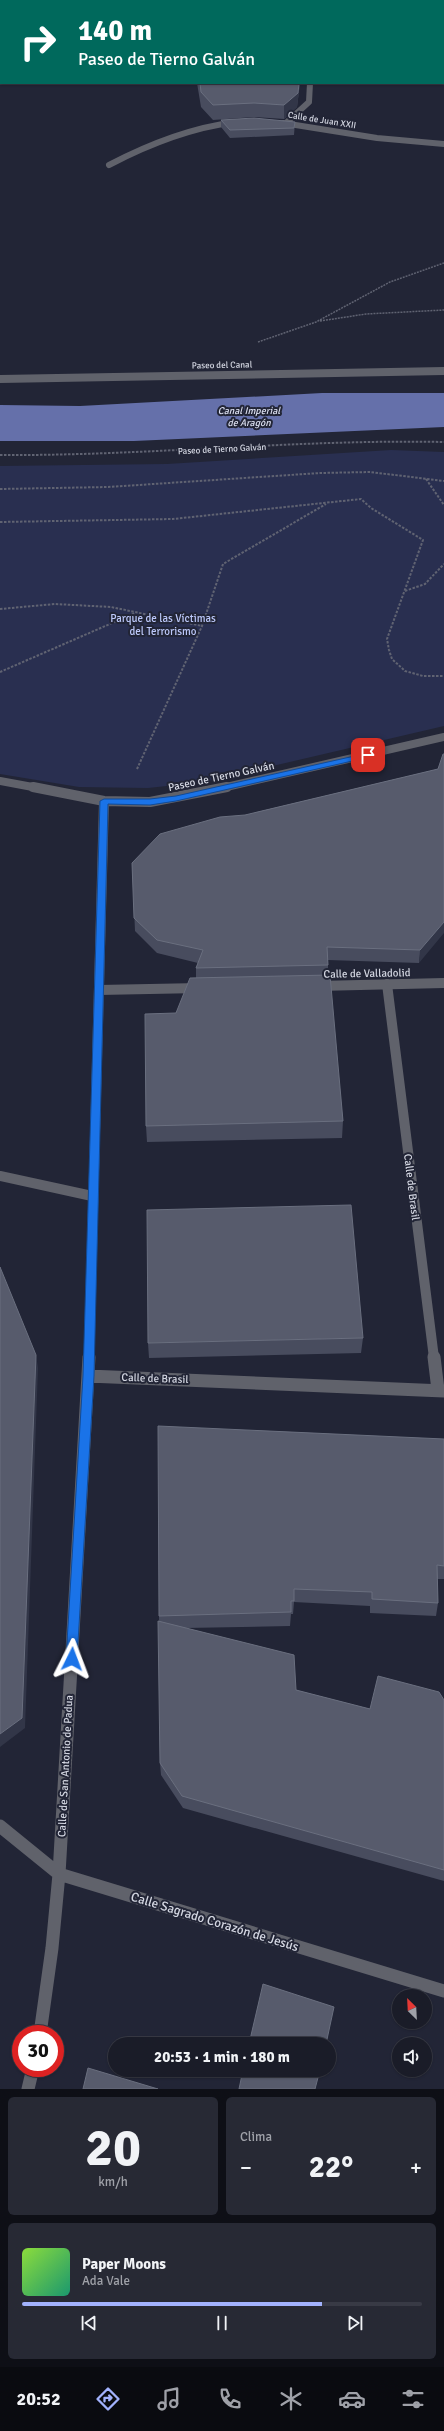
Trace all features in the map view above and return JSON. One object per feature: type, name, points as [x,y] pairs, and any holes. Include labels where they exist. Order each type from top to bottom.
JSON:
[{"type":"street","points":[[286,123],[310,102],[312,97],[310,84]]},
{"type":"street","points":[[109,165],[164,138],[211,125],[240,122]]},
{"type":"street","name":"Calle de Juan XXII","points":[[278,123],[377,138],[444,144]]},
{"type":"street","name":"Paseo del Canal","points":[[0,379],[407,370],[444,371]]},
{"type":"street","name":"Paseo de Tierno Galván","points":[[0,781],[104,801],[150,802],[189,796],[444,737]]},
{"type":"street","name":"Calle de San Antonio de Padua","points":[[41,2025],[52,1948],[59,1874],[88,1376],[104,801]]},
{"type":"street","name":"Calle de Valladolid","points":[[309,986],[444,983]]},
{"type":"street","name":"Calle de Brasil","points":[[88,1376],[441,1391],[387,984]]},
{"type":"street","points":[[99,990],[208,988]]},
{"type":"street","points":[[0,1176],[92,1196]]},
{"type":"street","name":"Calle Sagrado Corazón de Jesús","points":[[0,1826],[59,1874],[444,1991]]},
{"type":"street","points":[[28,2089],[31,2077]]},
{"type":"path","points":[[252,344],[274,338],[316,322],[390,282],[444,263]]},
{"type":"path","points":[[316,322],[343,316],[377,312],[408,313],[444,310]]},
{"type":"path","name":"Paseo de Tierno Galván","points":[[0,456],[100,455],[367,441],[444,442]]},
{"type":"path","points":[[0,489],[108,487],[320,472],[370,472],[444,481]]},
{"type":"path","points":[[426,478],[444,505]]},
{"type":"path","points":[[0,522],[173,520],[361,499],[371,508],[424,540],[387,638],[388,649],[401,668],[414,675],[444,676]]},
{"type":"path","points":[[136,772],[202,626],[223,564],[329,502]]},
{"type":"path","points":[[405,591],[425,584],[444,564]]},
{"type":"path","points":[[0,609],[55,604],[111,607],[202,626]]},
{"type":"path","points":[[0,672],[136,612]]},
{"type":"green space","name":"Parque de las Víctimas del Terrorismo","points":[[391,450],[444,452],[444,726],[204,782],[148,788],[79,787],[0,774],[0,466],[167,464]]},
{"type":"water","name":"Canal Imperial de Aragón","points":[[322,393],[444,393],[444,427],[134,441],[0,441],[0,405],[80,406]]},
{"type":"building","points":[[200,84],[299,84],[298,93],[284,105],[254,103],[213,105],[201,92]]},
{"type":"building","points":[[254,118],[295,122],[294,128],[230,130],[221,120]]},
{"type":"building","points":[[443,754],[444,922],[420,950],[327,947],[328,965],[196,968],[203,950],[157,940],[134,918],[132,863],[160,834],[220,817],[245,815],[438,769]]},
{"type":"building","points":[[330,975],[343,1121],[146,1126],[145,1014],[176,1013],[190,978]]},
{"type":"building","points":[[351,1205],[363,1338],[148,1343],[147,1210]]},
{"type":"building","points":[[0,1267],[36,1355],[22,1718],[0,1734]]},
{"type":"building","points":[[158,1426],[444,1439],[444,1566],[437,1565],[438,1603],[372,1599],[372,1592],[294,1589],[294,1601],[291,1601],[291,1612],[159,1616]]},
{"type":"building","points":[[158,1621],[294,1655],[296,1690],[370,1709],[378,1676],[439,1692],[444,1700],[444,1870],[182,1796],[160,1763]]},
{"type":"building","points":[[263,1984],[334,2007],[328,2037],[251,2037]]},
{"type":"building","points":[[88,2068],[108,2074],[108,2077],[118,2077],[158,2089],[83,2089]]},
{"type":"building","points":[[242,2077],[318,2077],[315,2089],[239,2089]]},
{"type":"route","points":[[72,1659],[88,1376],[104,801],[150,802],[195,795],[368,755]]}]
